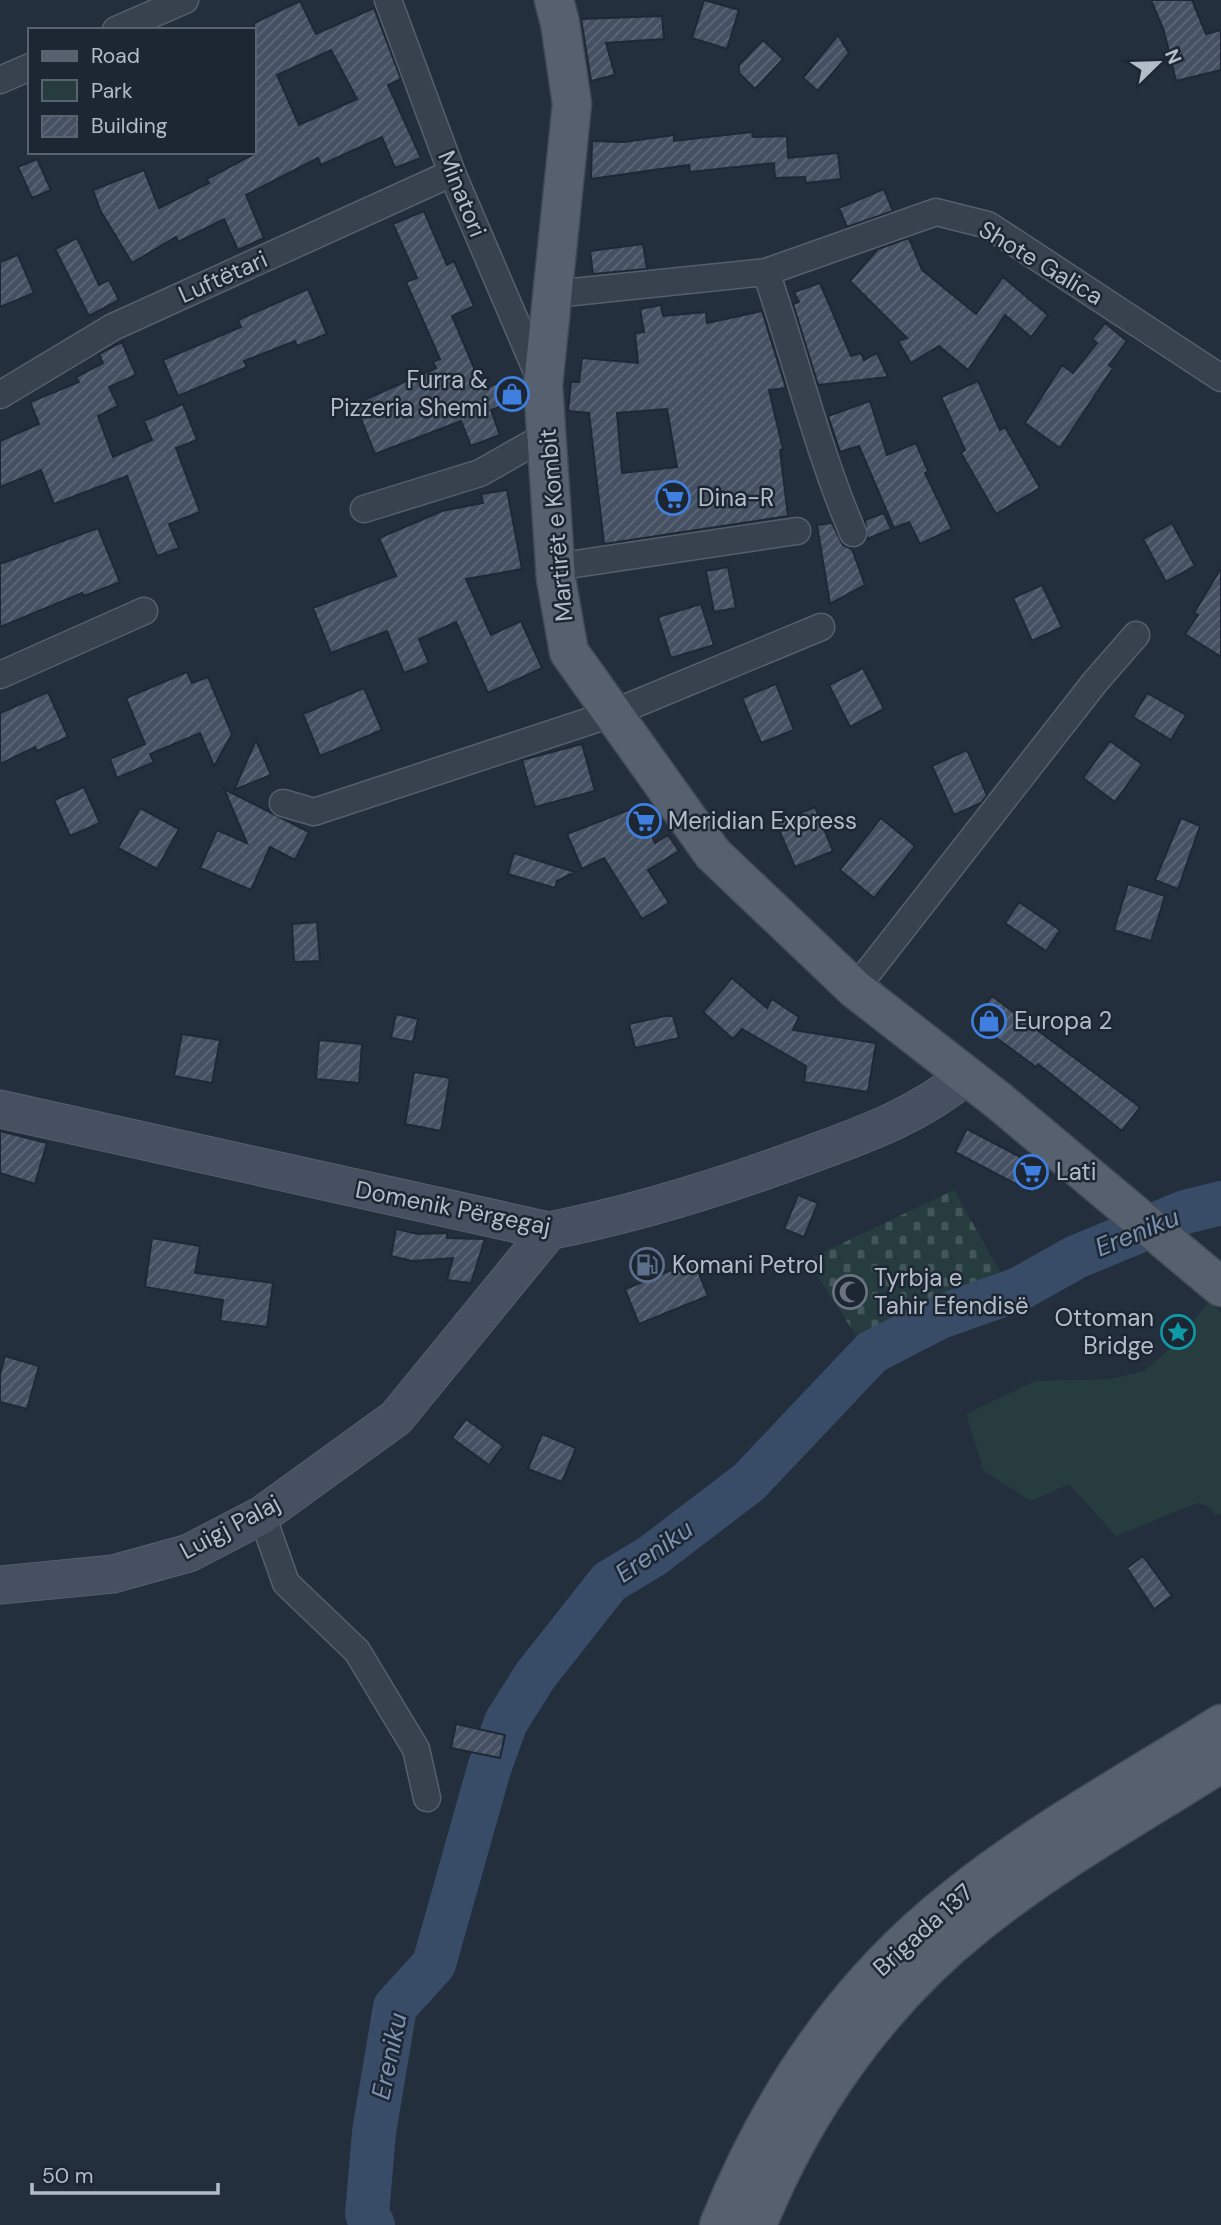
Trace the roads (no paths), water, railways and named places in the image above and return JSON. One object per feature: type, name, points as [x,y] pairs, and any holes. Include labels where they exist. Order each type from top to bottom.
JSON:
[{"type":"main road","name":"Martirët e Kombit","points":[[554,0],[561,23],[572,104],[543,386],[555,567],[569,652],[713,854],[855,989],[967,1075],[1221,1287]]},
{"type":"main road","name":"Domenik Përgegaj","points":[[0,1110],[549,1231],[594,1222],[732,1183],[889,1126],[929,1104],[967,1075]]},
{"type":"main road","name":"Luigj Palaj","points":[[0,1585],[113,1574],[189,1553],[262,1515],[396,1418],[549,1231]]},
{"type":"main road","name":"Brigada 137","points":[[719,2225],[755,2142],[778,2101],[830,2025],[888,1958],[945,1906],[988,1872],[1221,1724]]},
{"type":"main road","name":"Brigada 137","points":[[757,2225],[786,2158],[832,2082],[884,2014],[914,1982],[944,1953],[1009,1899],[1221,1763]]},
{"type":"street","points":[[121,28],[184,0]]},
{"type":"street","name":"Minatori","points":[[388,0],[453,173],[543,386]]},
{"type":"street","points":[[0,80],[28,68]]},
{"type":"street","name":"Luftëtari","points":[[0,395],[113,327],[453,173]]},
{"type":"street","name":"Shote Galica","points":[[554,294],[766,272],[936,212],[988,225],[1221,379]]},
{"type":"street","points":[[766,272],[797,364],[827,471],[853,533]]},
{"type":"street","points":[[364,509],[481,473],[547,435]]},
{"type":"street","points":[[555,567],[797,531]]},
{"type":"street","points":[[0,675],[144,611]]},
{"type":"street","points":[[283,803],[314,812],[611,714],[821,627]]},
{"type":"street","points":[[855,989],[1095,682],[1136,635]]},
{"type":"street","points":[[262,1515],[286,1583],[357,1651],[416,1749],[427,1798]]},
{"type":"waterway","name":"Ereniku","points":[[373,2225],[367,2214],[374,2132],[395,2007],[434,1964],[489,1769],[506,1722],[535,1676],[609,1582],[652,1556],[749,1482],[872,1352],[940,1317],[1019,1289],[1076,1257],[1185,1212],[1221,1203]]},
{"type":"place","name":"Furra & Pizzeria Shemi","points":[[512,394]]},
{"type":"place","name":"Dina-R","points":[[673,498]]},
{"type":"place","name":"Meridian Express","points":[[644,821]]},
{"type":"place","name":"Europa 2","points":[[989,1021]]},
{"type":"place","name":"Lati","points":[[1031,1172]]},
{"type":"place","name":"Komani Petrol","points":[[647,1265]]},
{"type":"place","name":"Tyrbja e Tahir Efendisë","points":[[850,1292]]},
{"type":"place","name":"Ottoman Bridge","points":[[1178,1332]]}]
